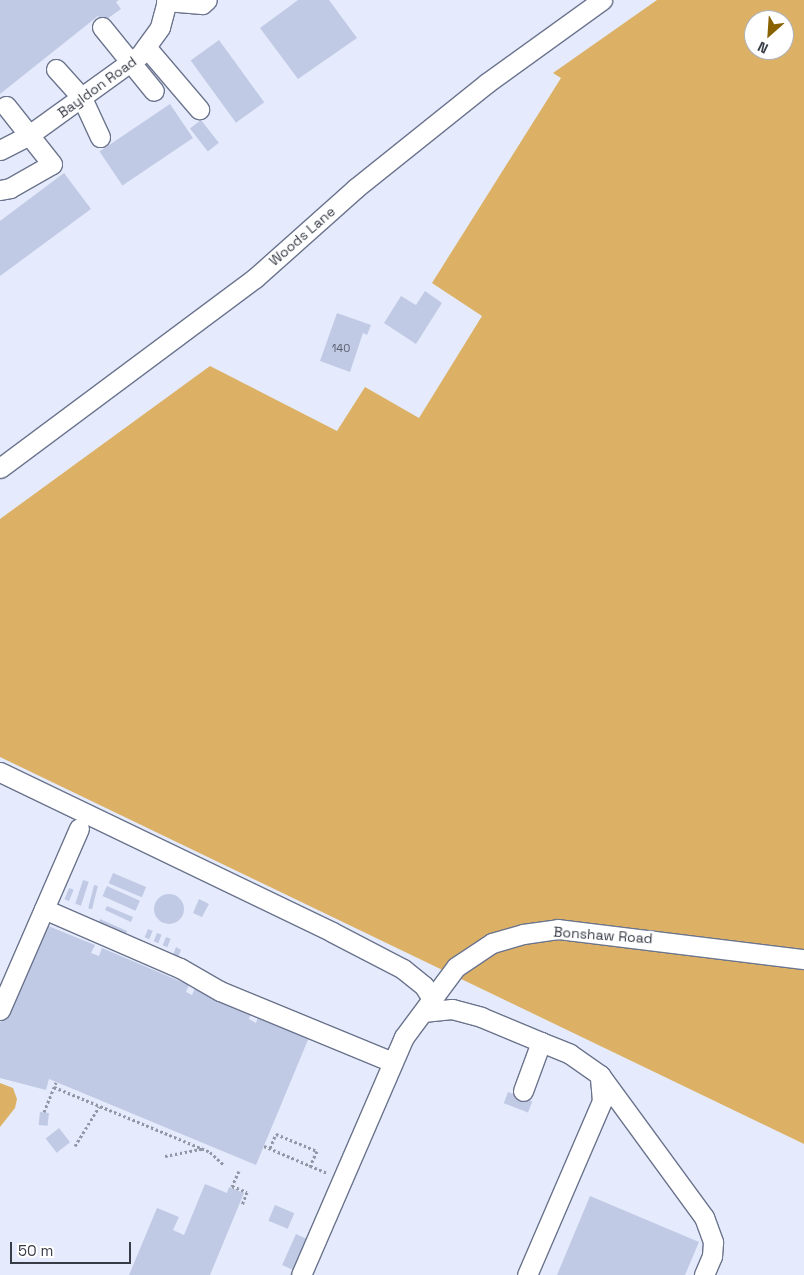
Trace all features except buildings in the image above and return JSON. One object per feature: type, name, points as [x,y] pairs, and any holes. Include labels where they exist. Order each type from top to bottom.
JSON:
[{"type":"street","points":[[166,0],[202,4],[207,0]]},
{"type":"street","name":"Bayldon Road","points":[[0,150],[29,136],[130,63],[146,47],[160,27],[166,0]]},
{"type":"street","name":"Woods Lane","points":[[0,468],[255,278],[356,188],[487,83],[602,0]]},
{"type":"street","points":[[102,27],[154,91]]},
{"type":"street","points":[[146,47],[199,109]]},
{"type":"street","points":[[56,68],[82,98],[100,137]]},
{"type":"street","points":[[0,190],[10,188],[52,164],[6,106]]},
{"type":"street","points":[[0,772],[332,932],[403,969],[424,986],[428,1005],[481,1017],[570,1054],[600,1075],[711,1231],[712,1256],[704,1275]]},
{"type":"street","points":[[0,1010],[79,828]]},
{"type":"street","points":[[44,909],[180,968],[220,991],[392,1062]]},
{"type":"street","name":"Bonshaw Road","points":[[301,1275],[404,1037],[456,966],[492,943],[523,934],[558,929],[804,959]]},
{"type":"street","points":[[523,1091],[541,1042]]},
{"type":"street","points":[[527,1275],[602,1100],[600,1075]]},
{"type":"path","points":[[44,1112],[56,1082]]},
{"type":"path","points":[[54,1087],[202,1149],[223,1164]]},
{"type":"path","points":[[75,1146],[99,1107]]},
{"type":"path","points":[[270,1148],[276,1134],[317,1151],[310,1166]]},
{"type":"path","points":[[264,1146],[342,1179]]},
{"type":"path","points":[[165,1156],[202,1149]]},
{"type":"path","points":[[240,1171],[232,1186],[247,1192],[242,1205]]},
{"type":"shaded area","points":[[657,0],[804,0],[804,1144],[0,757],[0,519],[210,366],[337,431],[365,387],[419,418],[482,316],[432,283],[561,78],[553,73]]},
{"type":"shaded area","points":[[0,1083],[13,1088],[17,1099],[15,1108],[0,1127]]}]
